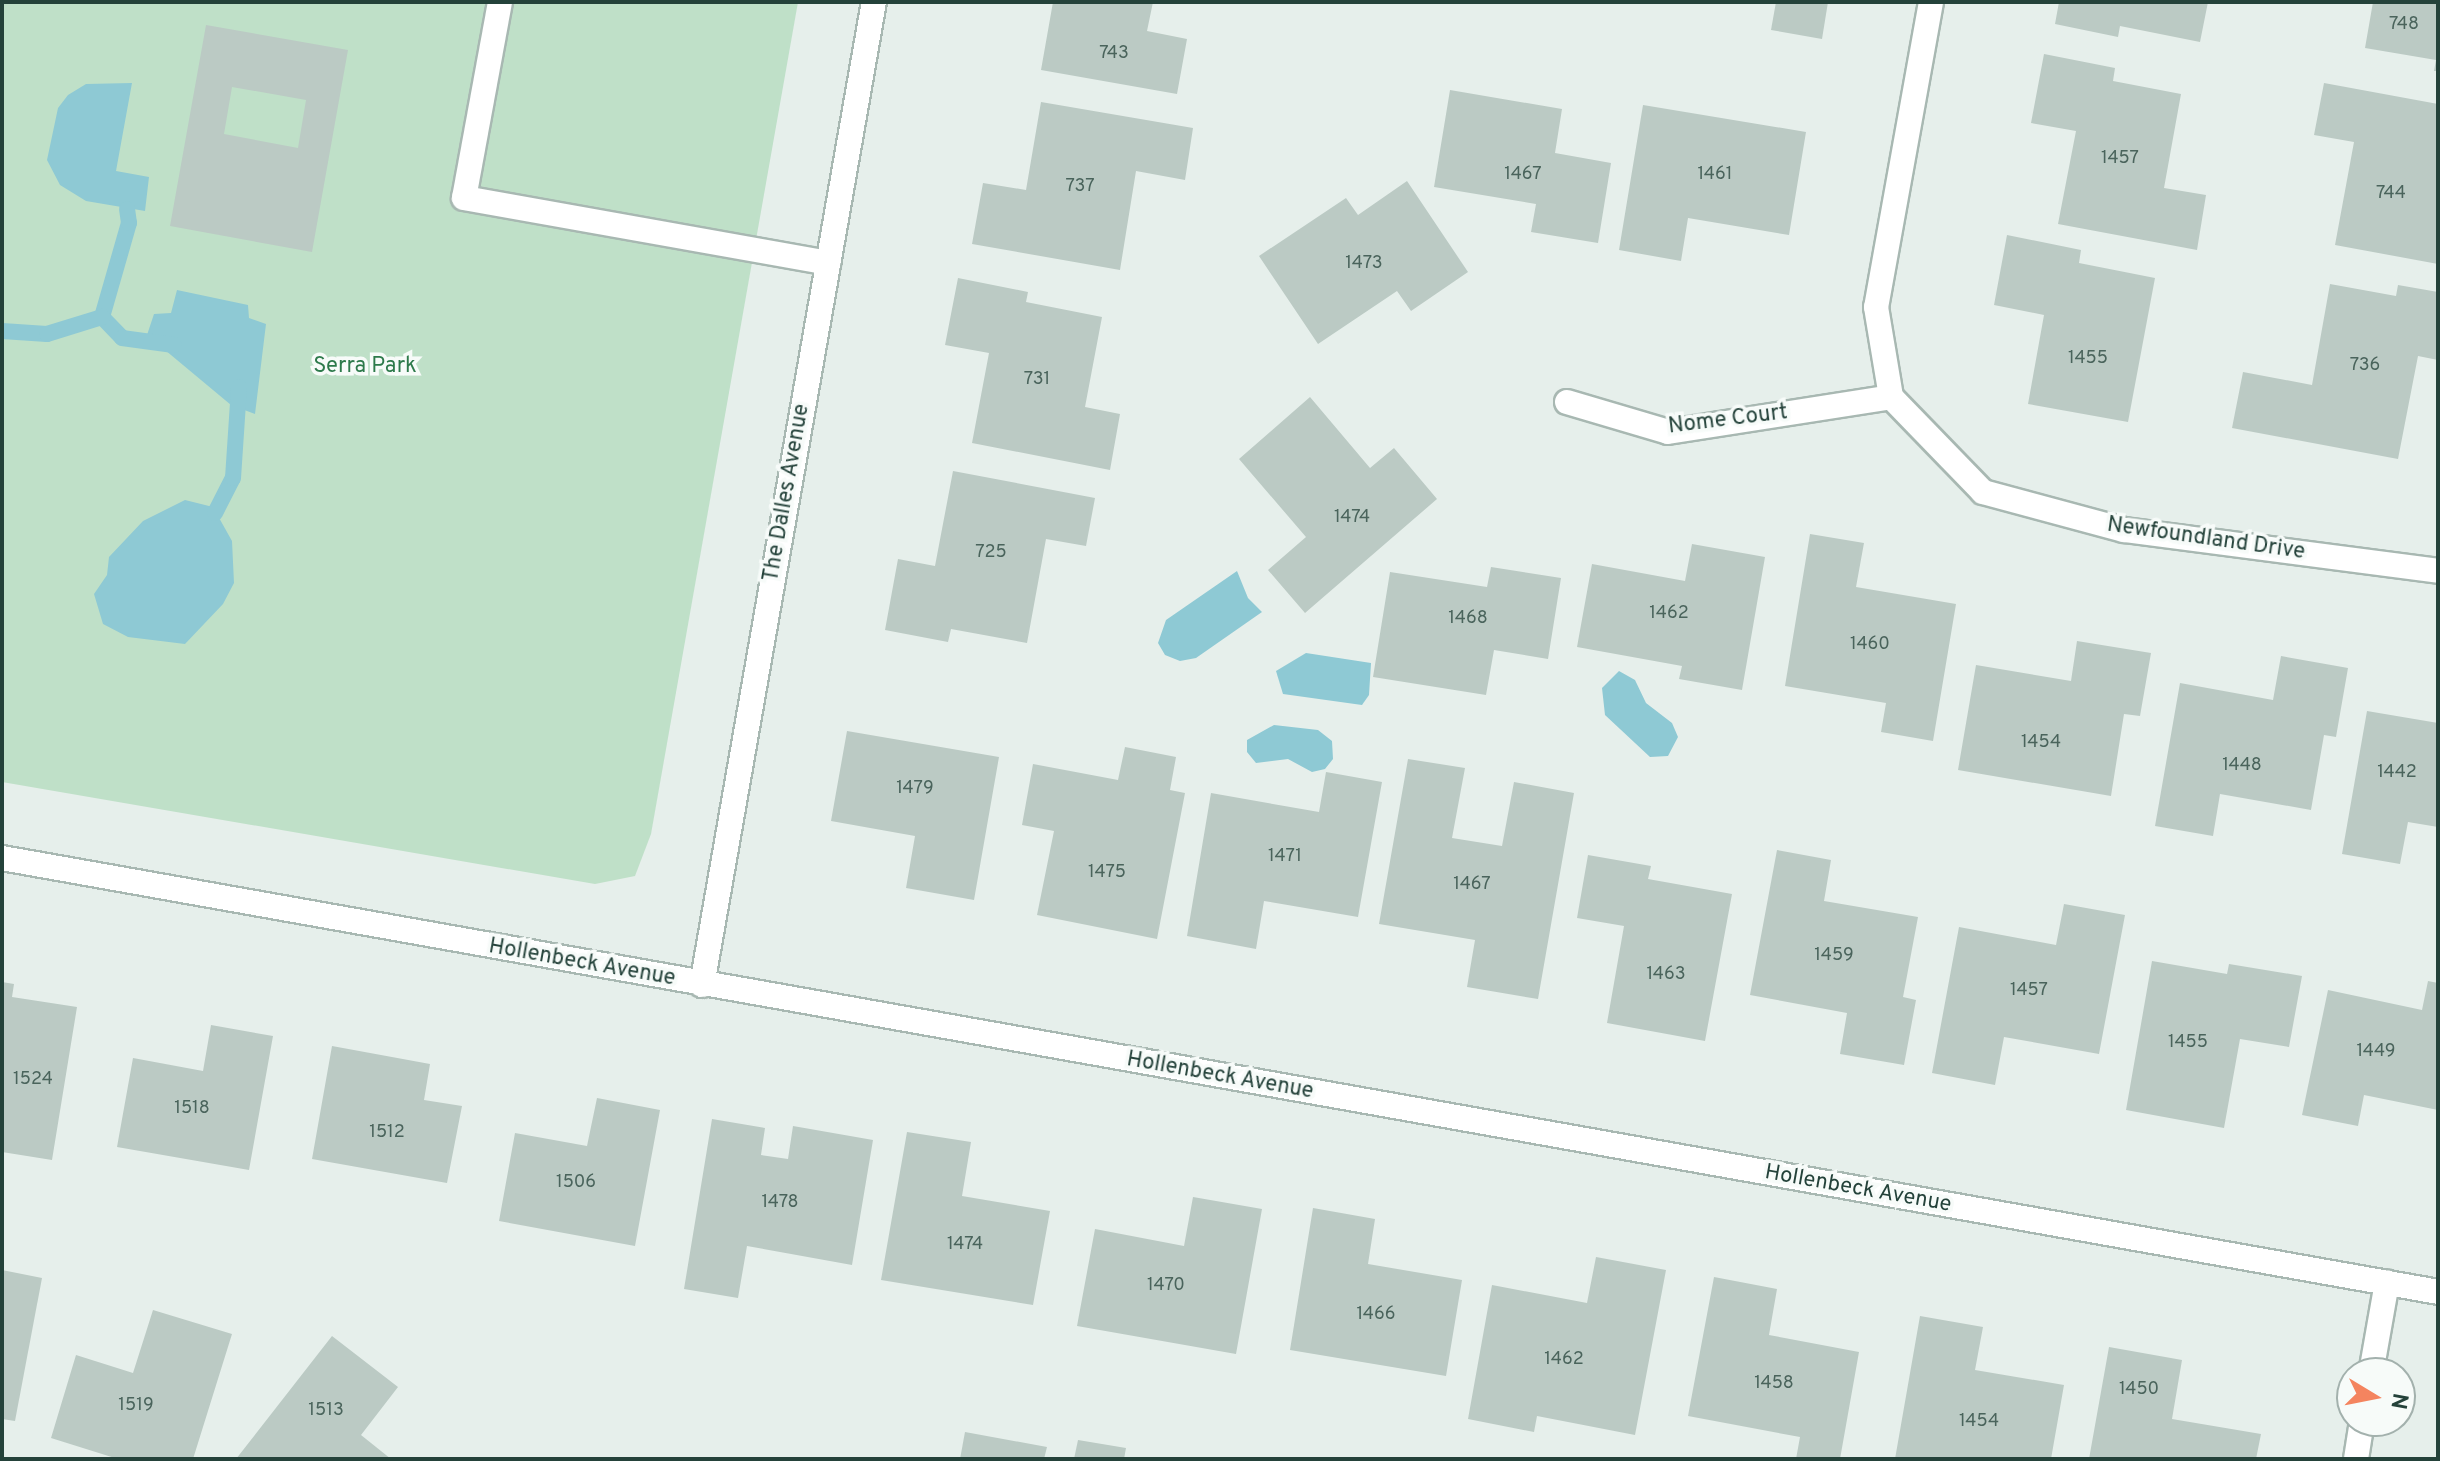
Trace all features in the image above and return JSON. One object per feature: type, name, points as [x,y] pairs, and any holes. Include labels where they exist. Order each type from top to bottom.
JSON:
[{"type":"street","points":[[500,2],[464,198],[828,263]]},
{"type":"street","name":"The Dalles Avenue","points":[[702,985],[874,2]]},
{"type":"street","points":[[1891,397],[1876,307],[1931,2]]},
{"type":"street","name":"Nome Court","points":[[1567,402],[1668,432],[1891,397]]},
{"type":"street","name":"Newfoundland Drive","points":[[1891,397],[1983,492],[2124,530],[2438,571]]},
{"type":"street","name":"Hollenbeck Avenue","points":[[2,858],[2438,1292]]},
{"type":"street","points":[[2374,1357],[2387,1282]]},
{"type":"street","points":[[2356,1459],[2359,1437]]},
{"type":"green space","name":"Serra Park","points":[[2,2],[798,2],[651,834],[635,876],[595,884],[2,782]]},
{"type":"water","points":[[132,83],[116,171],[149,177],[145,211],[86,201],[60,185],[47,160],[58,108],[68,95],[86,84]]},
{"type":"water","points":[[177,290],[248,305],[249,318],[266,324],[255,414],[231,405],[147,335],[154,314],[171,313]]},
{"type":"water","points":[[185,500],[213,507],[232,541],[234,583],[223,604],[185,644],[128,637],[103,624],[94,594],[107,575],[109,557],[143,521]]},
{"type":"water","points":[[1237,571],[1248,598],[1262,612],[1196,658],[1180,661],[1165,655],[1158,643],[1166,620]]},
{"type":"water","points":[[1306,653],[1371,663],[1369,695],[1362,705],[1283,694],[1276,671]]},
{"type":"water","points":[[1619,671],[1635,680],[1646,703],[1672,723],[1678,737],[1668,756],[1650,757],[1605,715],[1602,688]]},
{"type":"water","points":[[1274,725],[1318,730],[1332,741],[1333,759],[1325,769],[1312,772],[1288,759],[1256,763],[1247,752],[1247,740]]},
{"type":"building","points":[[1053,2],[1153,2],[1147,31],[1187,39],[1177,94],[1041,70]]},
{"type":"building","points":[[1776,2],[1828,2],[1822,39],[1771,30]]},
{"type":"building","points":[[2059,2],[2208,2],[2200,42],[2120,26],[2118,37],[2055,24]]},
{"type":"building","points":[[2373,2],[2438,2],[2438,71],[2434,71],[2436,60],[2365,48]]},
{"type":"building","points":[[206,25],[348,50],[312,252],[170,226]],"holes":[[[232,87],[306,100],[298,148],[224,134]]]},
{"type":"building","points":[[2044,54],[2115,68],[2113,81],[2181,94],[2164,188],[2206,195],[2197,250],[2058,224],[2076,131],[2031,123]]},
{"type":"building","points":[[2324,83],[2438,104],[2438,264],[2335,245],[2354,142],[2314,135]]},
{"type":"building","points":[[1450,90],[1562,109],[1555,153],[1611,163],[1598,243],[1531,232],[1536,204],[1434,187]]},
{"type":"building","points":[[1041,102],[1193,128],[1185,180],[1136,171],[1120,270],[972,244],[983,183],[1026,190]]},
{"type":"building","points":[[1643,105],[1806,132],[1789,235],[1688,218],[1681,261],[1619,250]]},
{"type":"building","points":[[1407,181],[1468,272],[1411,311],[1397,291],[1318,344],[1259,256],[1346,198],[1358,215]]},
{"type":"building","points":[[2007,235],[2081,250],[2079,263],[2155,278],[2128,422],[2028,404],[2044,315],[1994,305]]},
{"type":"building","points":[[958,278],[1028,292],[1026,302],[1102,317],[1085,407],[1120,414],[1110,470],[972,443],[989,353],[945,345]]},
{"type":"building","points":[[2330,284],[2396,296],[2398,285],[2438,292],[2438,360],[2418,356],[2398,459],[2232,428],[2243,372],[2312,385]]},
{"type":"building","points":[[1310,397],[1370,468],[1394,448],[1437,499],[1305,613],[1268,570],[1306,537],[1239,459]]},
{"type":"building","points":[[953,471],[1095,498],[1086,546],[1046,539],[1027,643],[951,629],[948,642],[885,630],[898,559],[935,566]]},
{"type":"building","points":[[1810,534],[1864,543],[1856,587],[1956,604],[1933,741],[1881,732],[1886,703],[1785,686]]},
{"type":"building","points":[[1692,544],[1765,557],[1742,690],[1679,679],[1682,666],[1577,647],[1592,564],[1685,581]]},
{"type":"building","points":[[1491,567],[1561,578],[1548,659],[1494,650],[1486,695],[1373,677],[1390,572],[1487,587]]},
{"type":"building","points":[[2077,641],[2151,653],[2140,716],[2124,714],[2111,796],[1958,770],[1976,665],[2071,681]]},
{"type":"building","points":[[2281,656],[2348,668],[2336,737],[2324,735],[2311,810],[2220,794],[2213,836],[2155,826],[2180,683],[2273,700]]},
{"type":"building","points":[[2367,711],[2438,723],[2438,827],[2408,822],[2400,864],[2342,854]]},
{"type":"building","points":[[847,731],[999,757],[974,900],[906,888],[915,836],[831,821]]},
{"type":"building","points":[[1125,747],[1176,757],[1170,790],[1185,793],[1157,939],[1037,915],[1054,831],[1022,825],[1033,764],[1118,780]]},
{"type":"building","points":[[1408,759],[1465,768],[1452,838],[1502,846],[1514,782],[1574,793],[1538,999],[1467,987],[1475,940],[1379,924]]},
{"type":"building","points":[[1326,772],[1382,782],[1358,917],[1264,901],[1256,949],[1187,936],[1211,793],[1319,812]]},
{"type":"building","points":[[1777,850],[1831,860],[1824,901],[1918,917],[1903,997],[1916,1000],[1904,1065],[1840,1054],[1847,1013],[1750,995]]},
{"type":"building","points":[[1588,855],[1651,866],[1648,879],[1732,894],[1705,1041],[1607,1023],[1624,926],[1577,918]]},
{"type":"building","points":[[2064,904],[2125,915],[2099,1054],[2004,1037],[1995,1085],[1932,1073],[1959,927],[2056,945]]},
{"type":"building","points":[[2152,961],[2227,974],[2229,964],[2302,976],[2289,1047],[2240,1039],[2224,1128],[2126,1110]]},
{"type":"building","points":[[2428,981],[2438,983],[2438,1110],[2364,1095],[2358,1126],[2302,1115],[2328,990],[2422,1010]]},
{"type":"building","points":[[2,982],[14,984],[12,997],[77,1007],[52,1160],[2,1152]]},
{"type":"building","points":[[211,1025],[273,1036],[249,1170],[117,1147],[133,1058],[203,1071]]},
{"type":"building","points":[[332,1046],[430,1064],[424,1100],[462,1106],[447,1183],[312,1159]]},
{"type":"building","points":[[597,1098],[660,1110],[635,1246],[499,1221],[515,1133],[587,1146]]},
{"type":"building","points":[[712,1119],[765,1128],[761,1155],[788,1159],[793,1126],[873,1140],[852,1265],[747,1246],[738,1298],[684,1289]]},
{"type":"building","points":[[907,1132],[971,1142],[962,1196],[1050,1211],[1033,1305],[881,1280]]},
{"type":"building","points":[[1193,1197],[1262,1209],[1236,1354],[1077,1326],[1095,1229],[1184,1246]]},
{"type":"building","points":[[1313,1208],[1375,1219],[1368,1264],[1462,1280],[1446,1376],[1290,1350]]},
{"type":"building","points":[[1596,1257],[1666,1270],[1635,1435],[1537,1416],[1534,1432],[1468,1419],[1492,1285],[1587,1303]]},
{"type":"building","points":[[2,1270],[42,1278],[15,1421],[2,1419]]},
{"type":"building","points":[[1714,1277],[1777,1289],[1769,1335],[1859,1352],[1840,1459],[1796,1459],[1800,1437],[1688,1416]]},
{"type":"building","points":[[153,1310],[232,1334],[193,1459],[118,1459],[51,1438],[76,1355],[133,1373]]},
{"type":"building","points":[[1920,1316],[1983,1327],[1975,1370],[2064,1385],[2051,1459],[1895,1459]]},
{"type":"building","points":[[332,1336],[398,1387],[361,1435],[391,1459],[236,1459]]},
{"type":"building","points":[[2109,1347],[2182,1360],[2172,1419],[2261,1434],[2256,1459],[2089,1459]]},
{"type":"building","points":[[965,1432],[1047,1447],[1044,1459],[960,1459]]},
{"type":"building","points":[[1078,1440],[1126,1448],[1124,1459],[1074,1459]]},
{"type":"waterway","points":[[102,317],[129,223],[127,209]]},
{"type":"waterway","points":[[102,317],[122,338],[174,345]]},
{"type":"waterway","points":[[2,331],[47,334],[102,317]]},
{"type":"waterway","points":[[215,513],[233,478],[239,387]]}]
